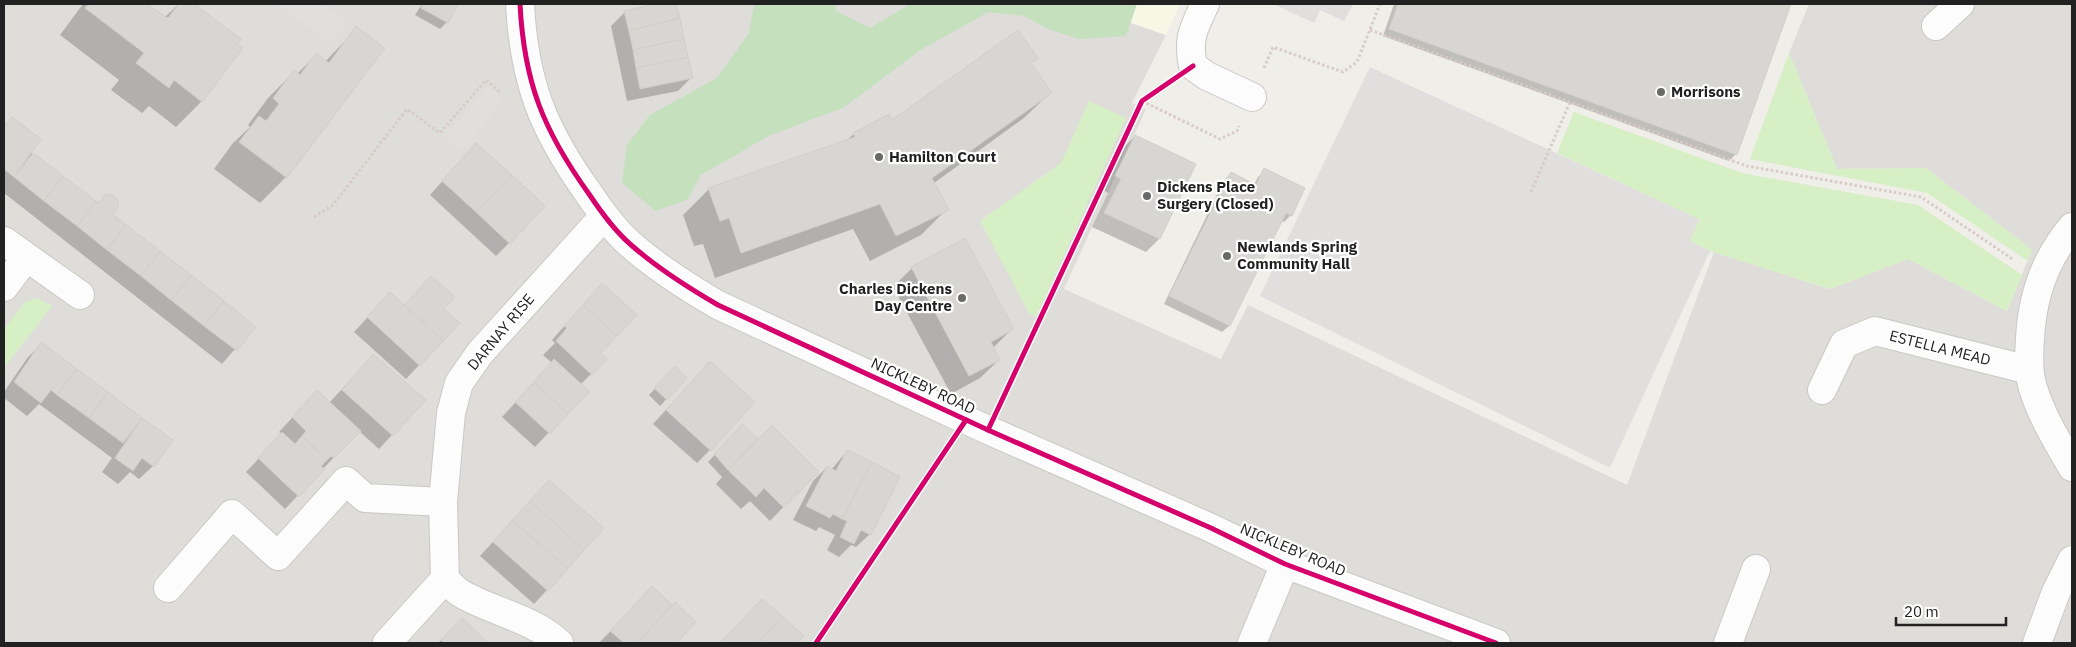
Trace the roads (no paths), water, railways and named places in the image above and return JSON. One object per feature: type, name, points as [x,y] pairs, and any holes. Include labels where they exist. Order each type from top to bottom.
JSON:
[{"type":"street","name":"NICKLEBY ROAD","points":[[520,4],[523,46],[530,81],[545,123],[566,163],[604,216],[629,243],[679,283],[718,305],[988,430],[1211,528],[1286,564],[1496,643]]},
{"type":"street","points":[[1936,26],[1960,4]]},
{"type":"street","points":[[1197,6],[1190,49],[1193,66],[1207,76],[1252,98]]},
{"type":"street","name":"DARNAY RISE","points":[[445,579],[444,502],[450,413],[459,383],[480,353],[604,216]]},
{"type":"street","points":[[2072,227],[2054,253],[2041,278],[2034,301],[2029,370],[2041,410],[2072,466]]},
{"type":"street","points":[[4,241],[80,295]]},
{"type":"street","points":[[4,287],[26,258]]},
{"type":"street","name":"ESTELLA MEAD","points":[[1822,390],[1844,344],[1875,331],[2029,370]]},
{"type":"street","points":[[168,588],[232,514],[278,556],[346,480],[365,498],[444,502]]},
{"type":"street","points":[[2037,643],[2056,592],[2072,560]]},
{"type":"street","points":[[1252,643],[1286,564]]},
{"type":"street","points":[[1728,643],[1756,569]]},
{"type":"street","points":[[387,643],[445,579],[461,594],[530,624],[559,643]]},
{"type":"place","name":"Morrisons","points":[[1661,92]]},
{"type":"place","name":"Hamilton Court","points":[[879,157]]},
{"type":"place","name":"Dickens Place Surgery (Closed)","points":[[1147,196]]},
{"type":"place","name":"Newlands Spring Community Hall","points":[[1227,256]]},
{"type":"place","name":"Charles Dickens Day Centre","points":[[962,298]]}]
